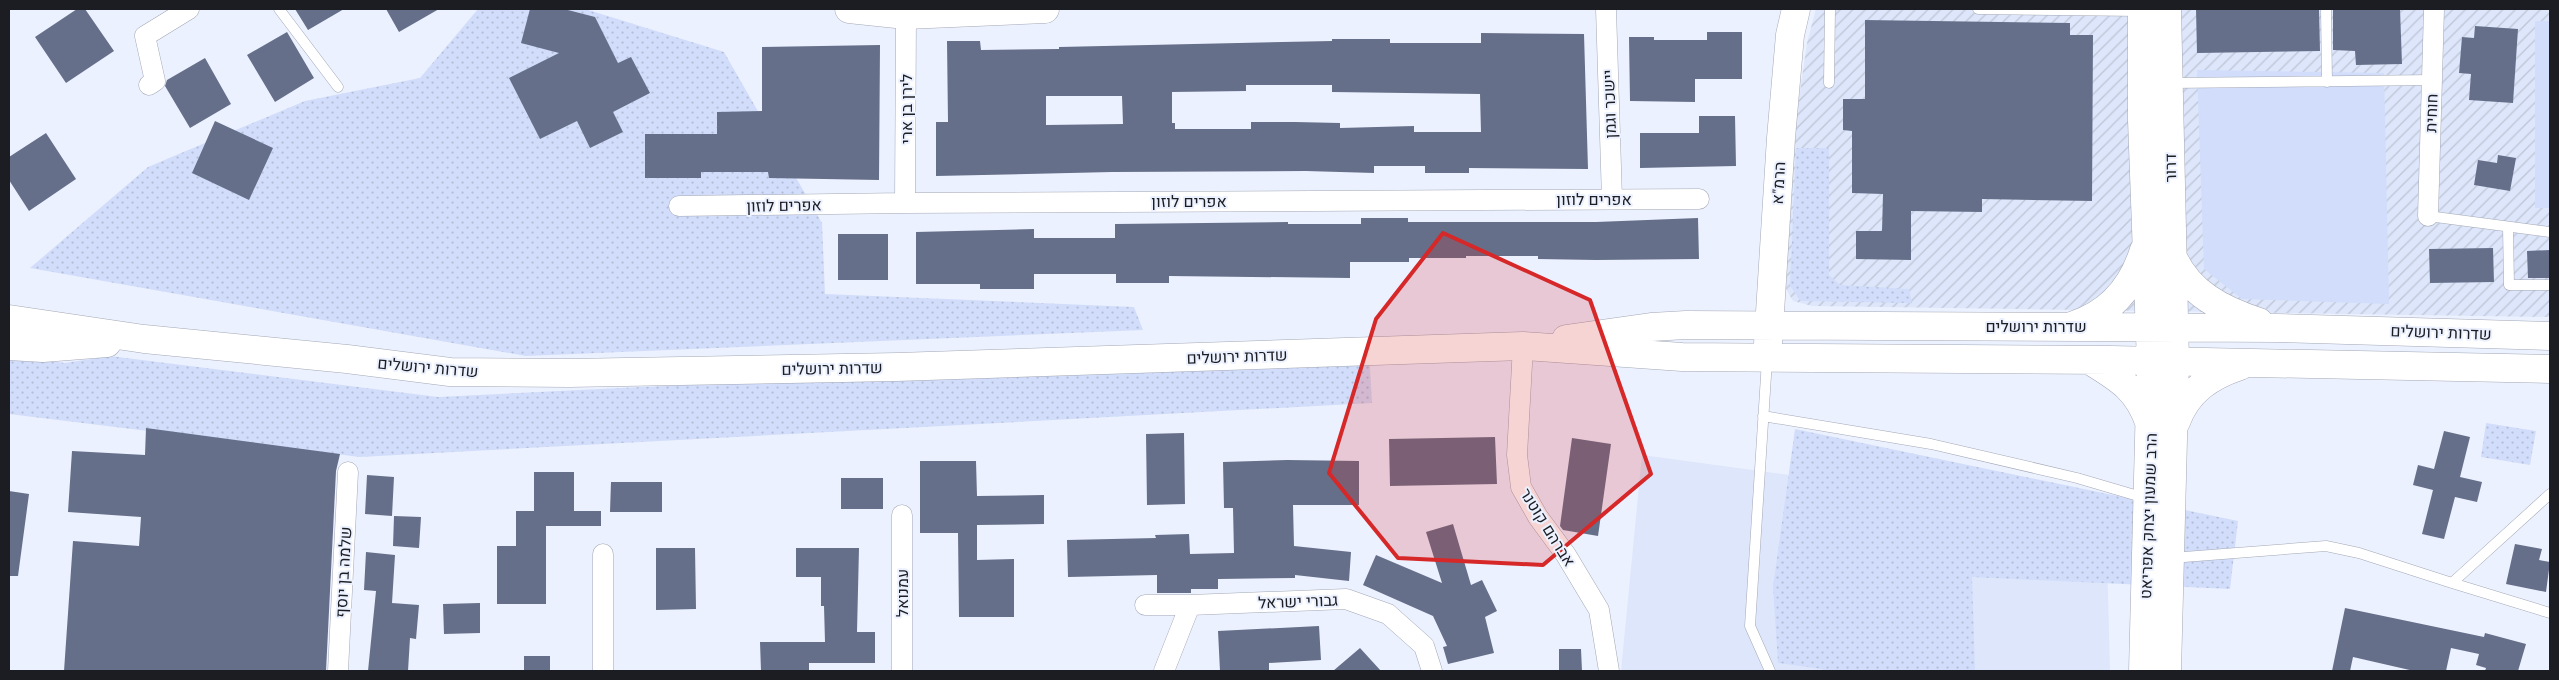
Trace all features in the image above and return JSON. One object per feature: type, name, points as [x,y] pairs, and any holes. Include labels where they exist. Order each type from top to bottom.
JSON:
[{"type":"main road","points":[[848,9],[906,15],[1046,9]]},
{"type":"main road","name":"הרמ\"א","points":[[1767,358],[1780,138],[1790,36],[1796,9]]},
{"type":"main road","name":"דרור","points":[[2150,10],[2168,83],[2172,254],[2163,328]]},
{"type":"main road","name":"דרור","points":[[2150,10],[2142,120],[2146,239],[2163,328]]},
{"type":"main road","points":[[2072,326],[2099,314],[2118,298],[2136,271],[2146,239]]},
{"type":"main road","points":[[2172,254],[2185,279],[2203,296],[2239,316],[2277,328]]},
{"type":"main road","name":"שדרות ירושלים","points":[[9,319],[144,339],[347,359],[450,372],[569,373],[897,367],[1522,346],[1682,357],[2087,360],[2246,364],[2425,364],[2550,369]]},
{"type":"main road","name":"שדרות ירושלים","points":[[1522,346],[1651,327],[1769,325],[2277,328],[2550,336]]},
{"type":"main road","name":"הרב שמעון יצחק אפריאט","points":[[2163,328],[2159,557],[2167,671]]},
{"type":"main road","name":"שדרות ירושלים","points":[[9,346],[43,348],[144,339]]},
{"type":"main road","points":[[2087,360],[2116,377],[2135,393],[2162,427],[2193,391],[2222,373],[2246,364]]},
{"type":"main road","name":"הרב שמעון יצחק אפריאט","points":[[2143,671],[2159,557],[2149,499],[2162,427]]},
{"type":"street","points":[[149,85],[155,81],[145,36],[190,9]]},
{"type":"street","name":"יישכר וגמן","points":[[1606,9],[1612,199]]},
{"type":"street","name":"חוחית","points":[[2428,216],[2434,9]]},
{"type":"street","name":"לירן בן ארי","points":[[905,203],[906,15]]},
{"type":"street","name":"אפרים לוזון","points":[[679,206],[1699,199]]},
{"type":"street","name":"אברהם קוטנר","points":[[1522,346],[1518,455],[1521,487],[1538,516],[1566,555],[1599,610],[1609,671]]},
{"type":"street","name":"שלמה בן יוסף","points":[[338,671],[348,472]]},
{"type":"street","name":"עמנואל","points":[[902,515],[902,671]]},
{"type":"street","points":[[603,671],[604,554]]},
{"type":"street","name":"גבורי ישראל","points":[[1145,605],[1346,599],[1388,614],[1424,646],[1432,671]]},
{"type":"street","points":[[1164,671],[1190,604]]},
{"type":"lane","points":[[279,9],[338,87]]},
{"type":"lane","points":[[1829,83],[1830,9]]},
{"type":"lane","points":[[1978,9],[2150,10]]},
{"type":"lane","points":[[2326,9],[2327,82]]},
{"type":"lane","points":[[2168,83],[2432,80]]},
{"type":"lane","points":[[2428,216],[2550,232]]},
{"type":"lane","points":[[2508,227],[2509,285],[2550,285]]},
{"type":"lane","points":[[1767,358],[1750,626],[1770,671]]},
{"type":"lane","points":[[1763,416],[1930,444],[2077,478],[2149,499]]},
{"type":"lane","points":[[2452,582],[2550,494]]},
{"type":"lane","points":[[2159,557],[2326,546],[2359,553],[2550,613]]},
{"type":"highlighted area","points":[[1443,233],[1590,300],[1651,474],[1543,565],[1398,558],[1329,473],[1376,319]]},
{"type":"shaded area","points":[[478,9],[585,9],[724,52],[822,223],[825,294],[1134,307],[1143,330],[526,356],[30,268],[148,167],[305,101],[420,78]]},
{"type":"shaded area","points":[[1816,9],[2550,9],[2550,317],[1812,306],[1793,301],[1785,287],[1787,181],[1807,43]]},
{"type":"shaded area","points":[[2535,21],[2550,21],[2550,208],[2535,208]]},
{"type":"shaded area","points":[[2197,70],[2384,73],[2389,304],[2242,299],[2204,269]]},
{"type":"shaded area","points":[[1796,148],[1829,148],[1829,275],[1840,285],[1909,289],[1912,303],[1801,301],[1790,286]]},
{"type":"shaded area","points":[[1369,351],[1372,403],[360,457],[9,414],[9,355],[65,363],[110,356],[438,397]]},
{"type":"shaded area","points":[[2486,423],[2536,431],[2530,465],[2481,457]]},
{"type":"shaded area","points":[[1795,429],[2238,521],[2230,589],[1972,577],[1975,671],[1822,671],[1822,669],[1778,663],[1773,587]]},
{"type":"shaded area","points":[[1642,455],[2106,518],[2110,671],[1621,671]]},
{"type":"building","points":[[77,9],[85,9],[114,51],[66,83],[35,37]]},
{"type":"building","points":[[295,9],[344,9],[308,30]]},
{"type":"building","points":[[386,9],[439,9],[399,32]]},
{"type":"building","points":[[530,9],[564,9],[595,17],[618,63],[631,57],[650,93],[613,112],[623,132],[590,148],[577,121],[540,139],[509,78],[559,53],[521,43]]},
{"type":"building","points":[[2196,9],[2319,9],[2320,51],[2197,53]]},
{"type":"building","points":[[2333,9],[2400,9],[2402,64],[2356,65],[2355,51],[2333,50]]},
{"type":"building","points":[[1865,20],[2070,23],[2070,35],[2093,35],[2092,201],[1982,199],[1982,212],[1911,211],[1911,260],[1856,259],[1856,231],[1882,231],[1883,194],[1852,193],[1852,131],[1843,130],[1843,99],[1865,99]]},
{"type":"building","points":[[2475,26],[2518,29],[2513,103],[2469,100],[2471,74],[2459,73],[2462,37],[2474,38]]},
{"type":"building","points":[[287,32],[314,78],[275,102],[247,55]]},
{"type":"building","points":[[1707,32],[1742,32],[1742,79],[1695,79],[1695,102],[1630,101],[1629,37],[1654,37],[1654,40],[1707,40]]},
{"type":"building","points":[[1481,33],[1584,34],[1588,169],[1469,168],[1469,173],[1425,173],[1425,166],[1374,166],[1374,173],[1306,171],[1112,172],[936,176],[936,122],[948,122],[947,41],[980,41],[981,50],[1332,41],[1332,39],[1390,39],[1390,43],[1481,43]],"holes":[[[1246,85],[1332,85],[1332,92],[1480,94],[1481,132],[1414,132],[1414,126],[1340,128],[1340,123],[1295,122],[1251,122],[1251,129],[1175,129],[1175,123],[1172,123],[1172,92],[1246,91]],[[1046,96],[1122,96],[1123,124],[1046,125]]]},
{"type":"building","points":[[880,45],[879,180],[769,178],[768,172],[701,172],[701,178],[645,178],[645,134],[717,134],[717,112],[762,111],[762,47]]},
{"type":"building","points":[[205,58],[231,104],[190,128],[165,86],[167,80]]},
{"type":"building","points":[[1699,116],[1735,116],[1736,166],[1640,168],[1640,133],[1699,133]]},
{"type":"building","points":[[215,121],[273,148],[249,200],[192,173]]},
{"type":"building","points":[[46,133],[76,179],[29,211],[9,180],[9,157]]},
{"type":"building","points":[[2498,155],[2516,158],[2510,191],[2474,185],[2478,160],[2497,163]]},
{"type":"building","points":[[1361,218],[1408,218],[1408,222],[1596,222],[1698,218],[1699,259],[1596,260],[1538,259],[1538,256],[1466,256],[1466,258],[1409,258],[1409,262],[1350,262],[1350,278],[1169,276],[1169,283],[1116,283],[1116,274],[1034,274],[1034,289],[980,289],[980,284],[916,284],[916,232],[1034,229],[1034,238],[1115,238],[1115,224],[1288,222],[1288,224],[1361,224]]},
{"type":"building","points":[[838,234],[888,234],[888,280],[838,280]]},
{"type":"building","points":[[2493,248],[2494,282],[2430,283],[2429,249]]},
{"type":"building","points":[[2550,250],[2550,278],[2528,278],[2527,251]]},
{"type":"building","points":[[146,428],[340,454],[336,471],[326,671],[64,671],[73,541],[139,546],[141,517],[68,512],[72,451],[145,455]]},
{"type":"building","points":[[2444,431],[2470,437],[2460,477],[2482,482],[2477,502],[2455,497],[2444,539],[2422,534],[2433,490],[2413,485],[2418,465],[2434,469]]},
{"type":"building","points":[[1184,433],[1185,504],[1147,505],[1146,434]]},
{"type":"building","points":[[1495,437],[1497,484],[1390,486],[1389,439]]},
{"type":"building","points":[[1572,438],[1611,444],[1598,536],[1563,530],[1560,526]]},
{"type":"building","points":[[1287,460],[1359,461],[1359,505],[1293,505],[1294,546],[1351,552],[1349,581],[1295,575],[1295,578],[1218,579],[1218,589],[1191,589],[1191,593],[1157,593],[1157,575],[1068,577],[1067,540],[1156,538],[1155,535],[1189,534],[1190,554],[1234,553],[1233,508],[1224,508],[1223,462]]},
{"type":"building","points":[[920,461],[976,461],[977,496],[1044,495],[1044,524],[977,525],[977,560],[1014,559],[1014,617],[959,617],[958,533],[920,533]]},
{"type":"building","points":[[534,472],[574,472],[574,511],[601,511],[601,526],[546,526],[546,604],[497,604],[497,546],[516,546],[516,511],[534,511]]},
{"type":"building","points":[[367,475],[394,477],[392,516],[365,514]]},
{"type":"building","points":[[841,478],[883,478],[883,509],[841,509]]},
{"type":"building","points":[[611,482],[662,482],[662,512],[610,512]]},
{"type":"building","points":[[9,491],[29,494],[18,576],[9,576]]},
{"type":"building","points":[[394,516],[421,517],[419,548],[393,546]]},
{"type":"building","points":[[1453,524],[1471,585],[1482,580],[1497,611],[1485,617],[1494,653],[1448,664],[1443,647],[1447,646],[1433,616],[1363,585],[1376,555],[1442,583],[1426,532]]},
{"type":"building","points":[[2515,544],[2542,549],[2539,560],[2550,562],[2546,592],[2506,584]]},
{"type":"building","points":[[656,548],[695,548],[696,609],[656,610]]},
{"type":"building","points":[[796,548],[859,548],[857,632],[875,632],[875,663],[809,663],[809,671],[761,671],[760,642],[825,642],[824,606],[821,606],[821,577],[796,577]]},
{"type":"building","points":[[366,552],[395,555],[392,603],[419,605],[416,639],[410,638],[408,671],[368,671],[376,591],[364,590]]},
{"type":"building","points":[[480,603],[480,633],[444,634],[443,604]]},
{"type":"building","points":[[2345,608],[2484,637],[2485,633],[2526,644],[2518,671],[2485,671],[2486,668],[2476,665],[2479,654],[2451,648],[2446,671],[2414,671],[2353,657],[2350,671],[2332,671]]},
{"type":"building","points":[[1319,626],[1321,660],[1269,663],[1269,671],[1220,671],[1218,631]]},
{"type":"building","points":[[1360,648],[1381,671],[1333,671]]},
{"type":"building","points":[[1559,649],[1581,649],[1582,671],[1559,671]]},
{"type":"building","points":[[524,656],[550,656],[550,671],[524,671]]}]
